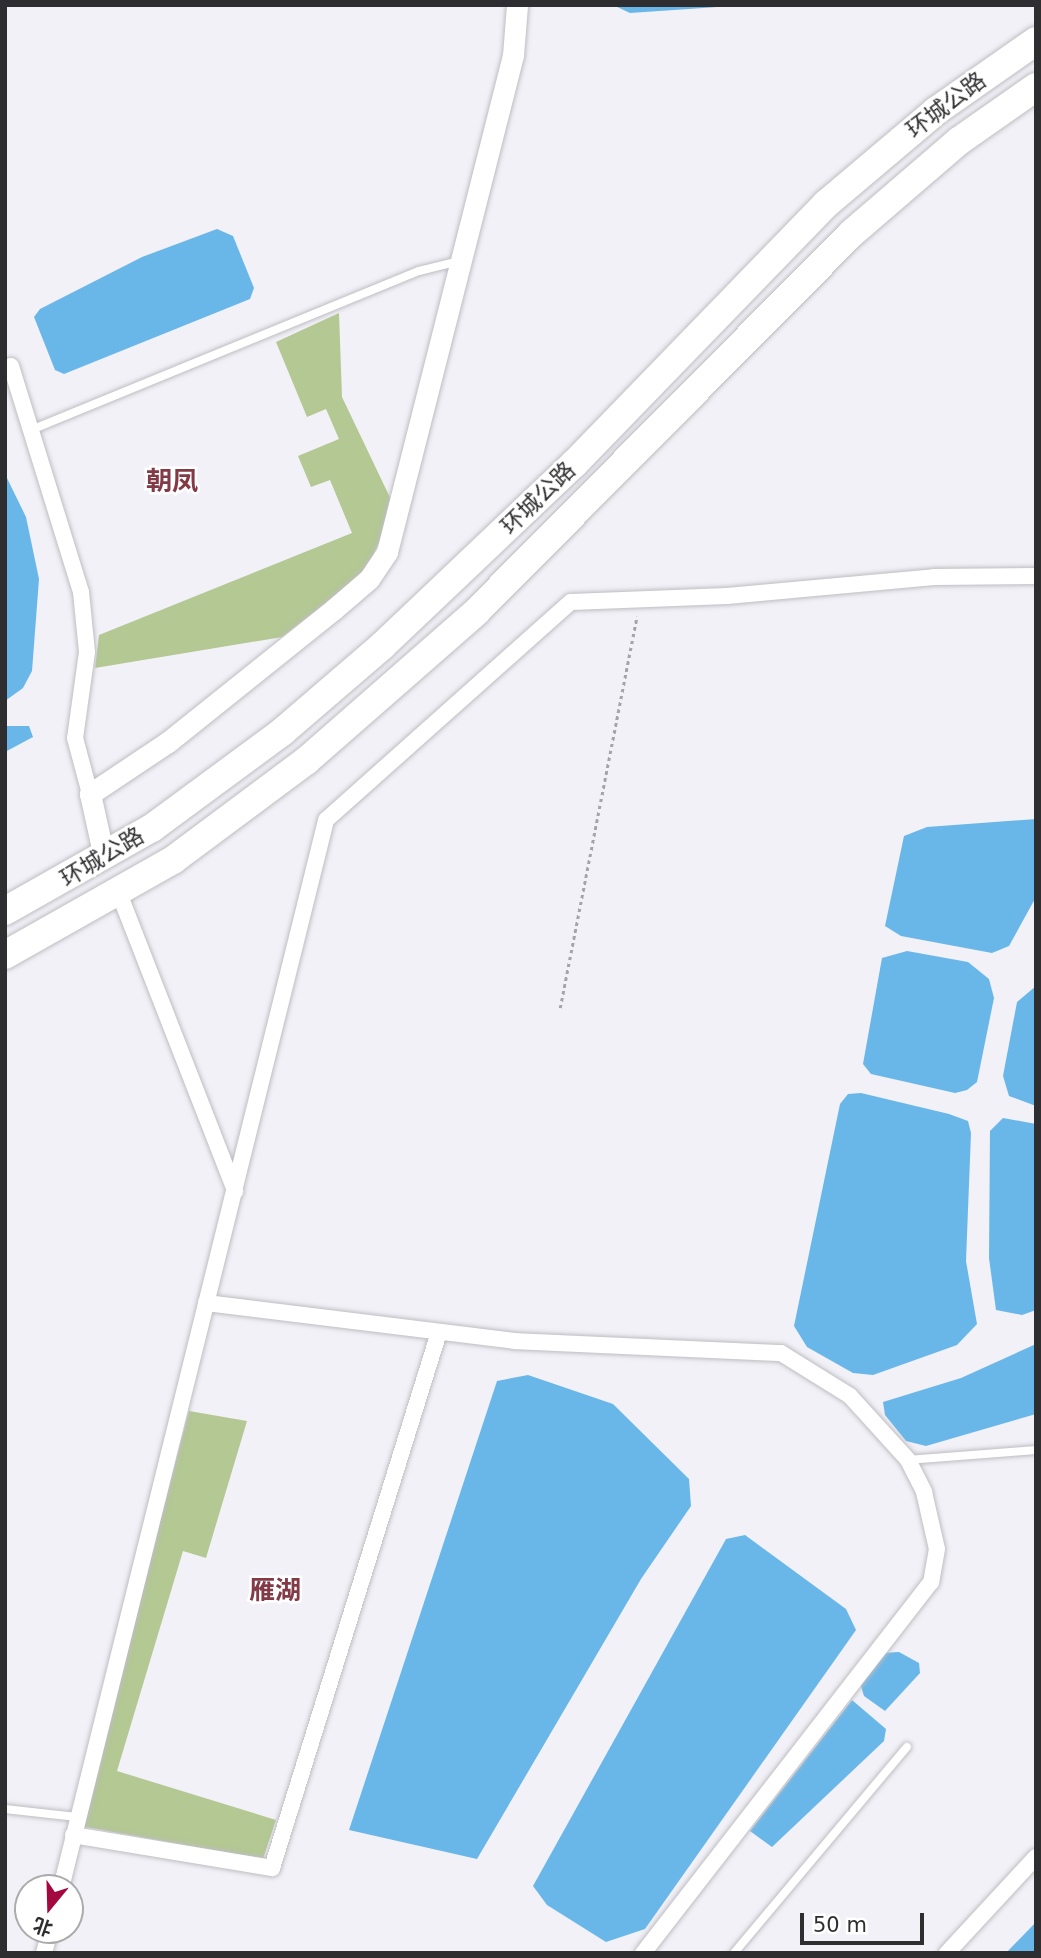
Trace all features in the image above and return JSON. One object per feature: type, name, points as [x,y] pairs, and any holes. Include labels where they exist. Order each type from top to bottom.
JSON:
[{"type":"highway","name":"环城公路","points":[[5,911],[104,858],[218,782],[382,646],[574,464],[826,204],[936,111],[1036,41]]},
{"type":"highway","name":"环城公路","points":[[5,955],[119,893],[240,813],[408,675],[601,491],[834,249],[950,149],[1036,87]]},
{"type":"street","points":[[90,794],[168,742],[334,609],[380,565],[392,539],[513,55],[517,5]]},
{"type":"street","points":[[10,366],[81,592],[87,652],[75,738],[104,858]]},
{"type":"street","points":[[64,1874],[327,820],[571,602],[934,577],[1036,576]]},
{"type":"street","points":[[119,893],[235,1191]]},
{"type":"street","points":[[206,1303],[516,1341],[781,1353],[850,1396],[908,1460],[924,1492],[937,1549],[930,1581],[643,1953]]},
{"type":"street","points":[[73,1835],[272,1868],[439,1332]]},
{"type":"street","points":[[947,1953],[1036,1857]]},
{"type":"lane","points":[[31,430],[419,271],[462,261]]},
{"type":"lane","points":[[908,1460],[1036,1450]]},
{"type":"lane","points":[[734,1953],[907,1747]]},
{"type":"lane","points":[[5,1809],[78,1817]]},
{"type":"path","points":[[560,1008],[640,599]]},
{"type":"green space","points":[[339,313],[342,397],[395,508],[365,572],[282,637],[95,668],[99,635],[352,533],[330,480],[311,487],[298,456],[339,439],[326,409],[307,417],[276,342]]},
{"type":"green space","points":[[189,1411],[247,1421],[206,1558],[183,1551],[117,1771],[276,1820],[263,1859],[80,1826]]},
{"type":"water","points":[[613,5],[747,5],[630,13]]},
{"type":"water","points":[[217,229],[233,236],[254,288],[250,299],[64,374],[55,370],[34,317],[40,309],[142,257]]},
{"type":"water","points":[[5,474],[26,517],[39,579],[32,671],[23,688],[5,701]]},
{"type":"water","points":[[5,726],[29,726],[33,737],[5,752]]},
{"type":"water","points":[[1036,819],[1036,897],[1009,946],[992,953],[901,936],[885,926],[904,836],[927,827]]},
{"type":"water","points":[[907,951],[968,962],[989,979],[994,998],[977,1082],[967,1090],[955,1093],[871,1074],[863,1064],[882,958]]},
{"type":"water","points":[[1036,986],[1036,1106],[1009,1096],[1003,1076],[1017,1002]]},
{"type":"water","points":[[861,1093],[949,1114],[968,1121],[971,1133],[966,1261],[977,1324],[957,1345],[873,1375],[853,1373],[807,1347],[794,1326],[840,1104],[848,1094]]},
{"type":"water","points":[[1003,1118],[1036,1124],[1036,1310],[1022,1315],[996,1310],[989,1258],[990,1131]]},
{"type":"water","points":[[1036,1344],[1036,1414],[926,1446],[906,1441],[885,1415],[883,1402],[961,1378]]},
{"type":"water","points":[[528,1375],[613,1404],[689,1479],[691,1506],[641,1579],[477,1859],[349,1830],[497,1381]]},
{"type":"water","points":[[745,1535],[846,1609],[856,1630],[645,1929],[606,1942],[547,1905],[533,1886],[726,1539]]},
{"type":"water","points":[[899,1652],[919,1663],[920,1673],[885,1711],[864,1696],[860,1683],[883,1653]]},
{"type":"water","points":[[852,1700],[886,1729],[884,1741],[772,1847],[750,1831]]},
{"type":"water","points":[[1036,1922],[1036,1953],[1006,1953]]},
{"type":"district","name":"朝凤","points":[[172,482]]},
{"type":"district","name":"雁湖","points":[[275,1591]]}]
